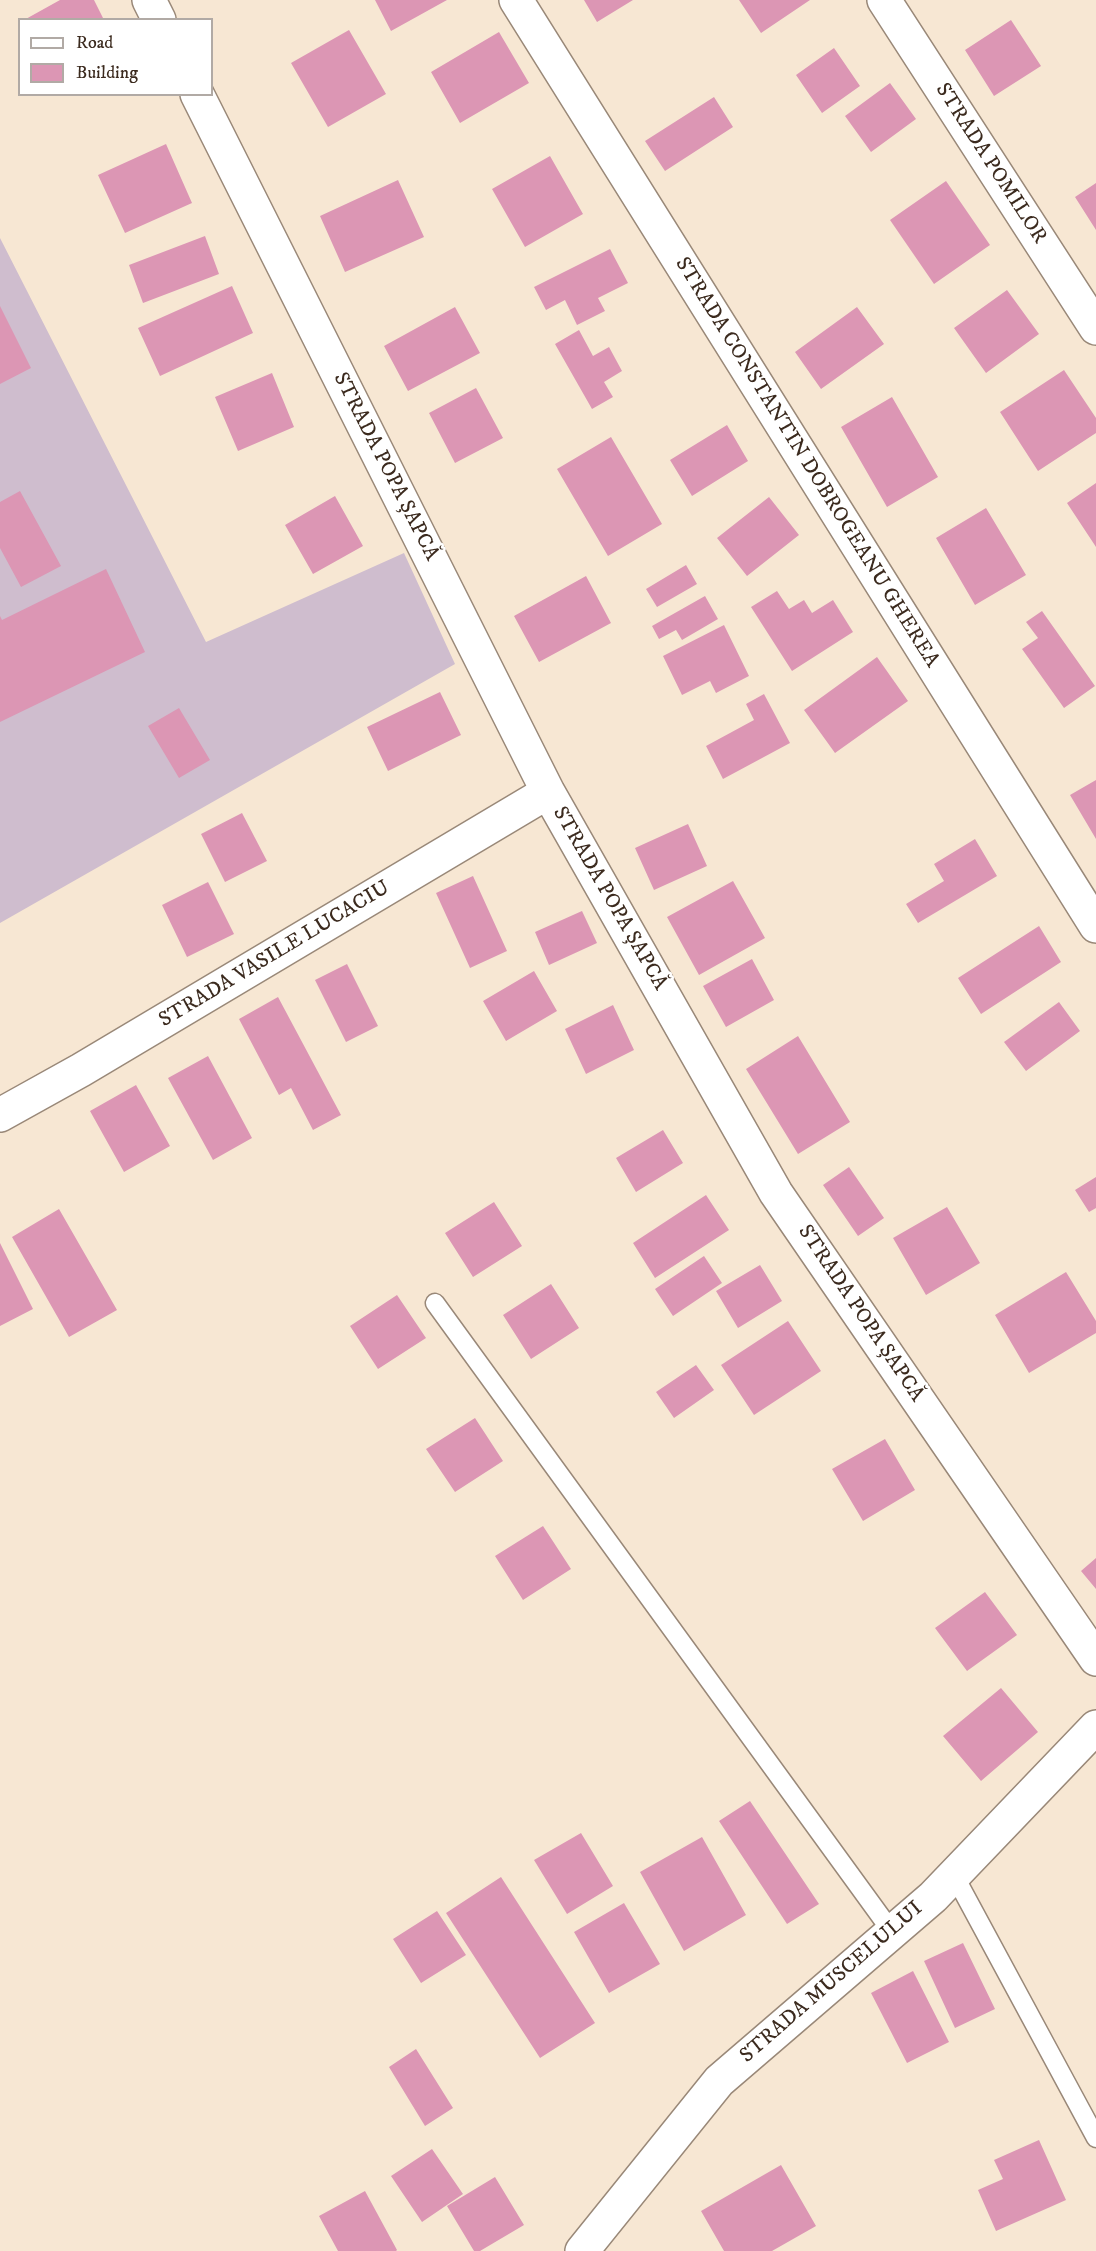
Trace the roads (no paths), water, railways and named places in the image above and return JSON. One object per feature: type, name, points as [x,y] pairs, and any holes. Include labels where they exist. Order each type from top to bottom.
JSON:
[{"type":"street","points":[[149,0],[158,18]]},
{"type":"street","name":"STRADA CONSTANTIN DOBROGEANU GHEREA","points":[[516,0],[1096,926]]},
{"type":"street","name":"STRADA POMILOR","points":[[885,0],[1096,328]]},
{"type":"street","name":"STRADA POPA ȘAPCĂ","points":[[198,96],[548,792],[776,1192],[1096,1659]]},
{"type":"street","name":"STRADA VASILE LUCACIU","points":[[0,1115],[92,1064],[548,792]]},
{"type":"street","name":"STRADA MUSCELULUI","points":[[582,2251],[719,2081],[933,1897],[1096,1727]]},
{"type":"lane","points":[[435,1303],[892,1932]]},
{"type":"lane","points":[[954,1875],[1096,2138]]}]
